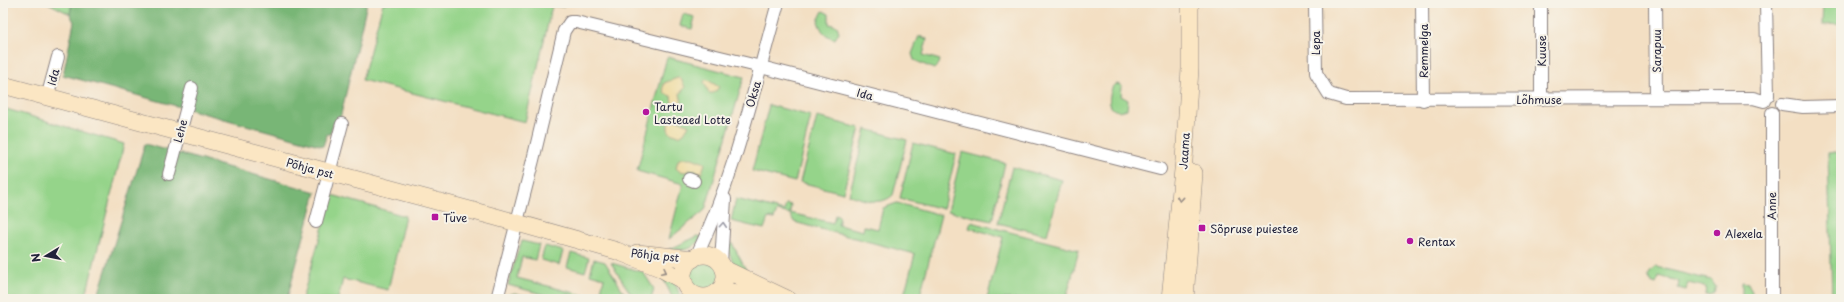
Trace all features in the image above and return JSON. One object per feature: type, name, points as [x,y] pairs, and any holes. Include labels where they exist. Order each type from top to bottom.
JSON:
[{"type":"street","name":"Oksa","points":[[694,258],[708,233],[726,185],[778,3]]},
{"type":"street","name":"Jaama","points":[[1170,299],[1184,160],[1190,69],[1190,3]]},
{"type":"street","name":"Jaama","points":[[1185,299],[1195,161],[1199,3]]},
{"type":"street","name":"Lepa","points":[[1315,3],[1316,73],[1321,82]]},
{"type":"street","name":"Remmelga","points":[[1422,3],[1423,100]]},
{"type":"street","name":"Kuuse","points":[[1541,3],[1541,99]]},
{"type":"street","name":"Sarapuu","points":[[1656,3],[1656,98]]},
{"type":"street","points":[[1766,3],[1765,107],[1772,113],[1778,111],[1782,104]]},
{"type":"street","name":"Ida","points":[[517,224],[564,30],[570,22],[576,22],[760,67],[1160,169]]},
{"type":"street","name":"Ida","points":[[47,98],[58,57]]},
{"type":"street","name":"Lõhmuse","points":[[1321,82],[1328,94],[1346,99],[1766,99]]},
{"type":"street","name":"Põhja pst","points":[[3,85],[617,251],[660,268],[687,290]]},
{"type":"street","name":"Lehe","points":[[169,174],[192,88]]},
{"type":"street","points":[[1766,99],[1776,95],[1782,104]]},
{"type":"street","points":[[1782,104],[1803,107],[1841,106]]},
{"type":"street","name":"Anne","points":[[1772,113],[1772,299]]},
{"type":"street","points":[[316,222],[342,124]]},
{"type":"street","name":"Oksa","points":[[722,266],[726,185]]},
{"type":"street","points":[[497,299],[517,224]]},
{"type":"street","name":"Põhja pst","points":[[617,251],[694,258]]},
{"type":"street","points":[[701,256],[712,257],[722,266],[785,298],[713,295],[702,297],[687,290],[685,268],[694,258],[701,256]]},
{"type":"street","points":[[713,295],[724,281],[722,266]]},
{"type":"green space","points":[[48,3],[72,3],[70,14]]},
{"type":"green space","points":[[72,3],[367,3],[339,123],[334,122],[330,134],[327,134],[323,146],[63,75],[74,22],[70,14]]},
{"type":"green space","points":[[383,3],[565,3],[564,7],[552,6],[525,122],[362,80]]},
{"type":"green space","points":[[1823,3],[1841,3],[1841,24],[1822,25]]},
{"type":"green space","points":[[823,11],[829,14],[829,24],[837,26],[839,32],[835,39],[826,35],[819,25],[818,21]]},
{"type":"green space","points":[[683,14],[695,17],[692,29],[680,26]]},
{"type":"green space","points":[[919,36],[927,39],[923,55],[940,60],[939,64],[934,69],[914,60],[912,54]]},
{"type":"green space","points":[[667,57],[744,77],[705,210],[669,239],[683,184],[637,171]]},
{"type":"green space","points":[[1117,84],[1122,86],[1121,96],[1128,100],[1127,109],[1120,111],[1112,108],[1110,105],[1111,91],[1113,86]]},
{"type":"green space","points":[[769,105],[811,116],[795,182],[752,171]]},
{"type":"green space","points":[[3,108],[124,144],[85,299],[3,299]]},
{"type":"green space","points":[[817,117],[860,128],[843,193],[800,182]]},
{"type":"green space","points":[[866,129],[907,140],[893,195],[883,201],[871,201],[849,195]]},
{"type":"green space","points":[[913,143],[956,154],[943,209],[900,198]]},
{"type":"green space","points":[[145,144],[316,192],[287,299],[97,299]]},
{"type":"green space","points":[[962,152],[1005,163],[992,221],[948,211]]},
{"type":"green space","points":[[1841,152],[1841,299],[1832,299],[1828,153]]},
{"type":"green space","points":[[1012,167],[1062,180],[1047,235],[998,223]]},
{"type":"green space","points":[[332,195],[405,216],[388,290],[343,279],[338,299],[302,299]]},
{"type":"green space","points":[[736,199],[784,211],[786,204],[791,205],[790,213],[833,223],[835,215],[840,217],[838,225],[863,231],[864,226],[878,229],[883,208],[897,203],[941,215],[919,299],[903,299],[915,254],[794,222],[790,214],[777,211],[774,219],[768,218],[764,229],[731,221]]},
{"type":"green space","points":[[971,222],[1079,250],[1066,299],[987,299],[1003,237],[969,228]]},
{"type":"green space","points":[[698,236],[702,237],[689,249],[670,249]]},
{"type":"green space","points":[[725,239],[732,243],[746,270],[735,267],[725,243]]},
{"type":"green space","points":[[522,241],[539,245],[535,260],[522,257],[517,278],[598,299],[586,299],[567,294],[553,297],[508,285]]},
{"type":"green space","points":[[545,246],[563,251],[559,265],[541,260]]},
{"type":"green space","points":[[571,253],[589,258],[585,272],[567,267]]},
{"type":"green space","points":[[594,259],[605,262],[628,299],[599,299],[604,278],[590,274]]},
{"type":"green space","points":[[701,259],[707,259],[716,264],[720,270],[720,282],[716,288],[707,293],[701,293],[692,288],[687,279],[687,273],[692,264]]},
{"type":"green space","points":[[611,263],[643,272],[654,289],[651,299],[634,299]]},
{"type":"green space","points":[[1656,267],[1711,280],[1716,287],[1714,292],[1710,295],[1705,295],[1706,287],[1688,283],[1686,290],[1678,288],[1679,281],[1658,276],[1656,284],[1651,282],[1648,277],[1651,271]]},
{"type":"green space","points":[[663,278],[674,281],[682,299],[673,299]]},
{"type":"green space","points":[[1742,282],[1748,283],[1752,292],[1752,299],[1742,299]]},
{"type":"green space","points":[[515,293],[536,299],[505,299],[506,295]]},
{"type":"sand","points":[[680,77],[685,87],[680,94],[682,103],[677,107],[672,104],[671,96],[665,94],[663,88],[664,83]]},
{"type":"sand","points":[[706,79],[719,87],[714,93],[709,93],[704,82]]},
{"type":"sand","points":[[672,120],[679,120],[689,125],[684,133],[679,136],[670,133],[668,123]]},
{"type":"sand","points":[[682,158],[692,158],[705,163],[702,173],[691,169],[686,172],[679,171],[676,168],[678,160]]},
{"type":"place","name":"Tartu Lasteaed Lotte","points":[[646,112]]},
{"type":"place","name":"Tüve","points":[[435,217]]},
{"type":"place","name":"Sõpruse puiestee","points":[[1202,228]]},
{"type":"place","name":"Alexela","points":[[1717,233]]},
{"type":"place","name":"Rentax","points":[[1410,241]]}]
